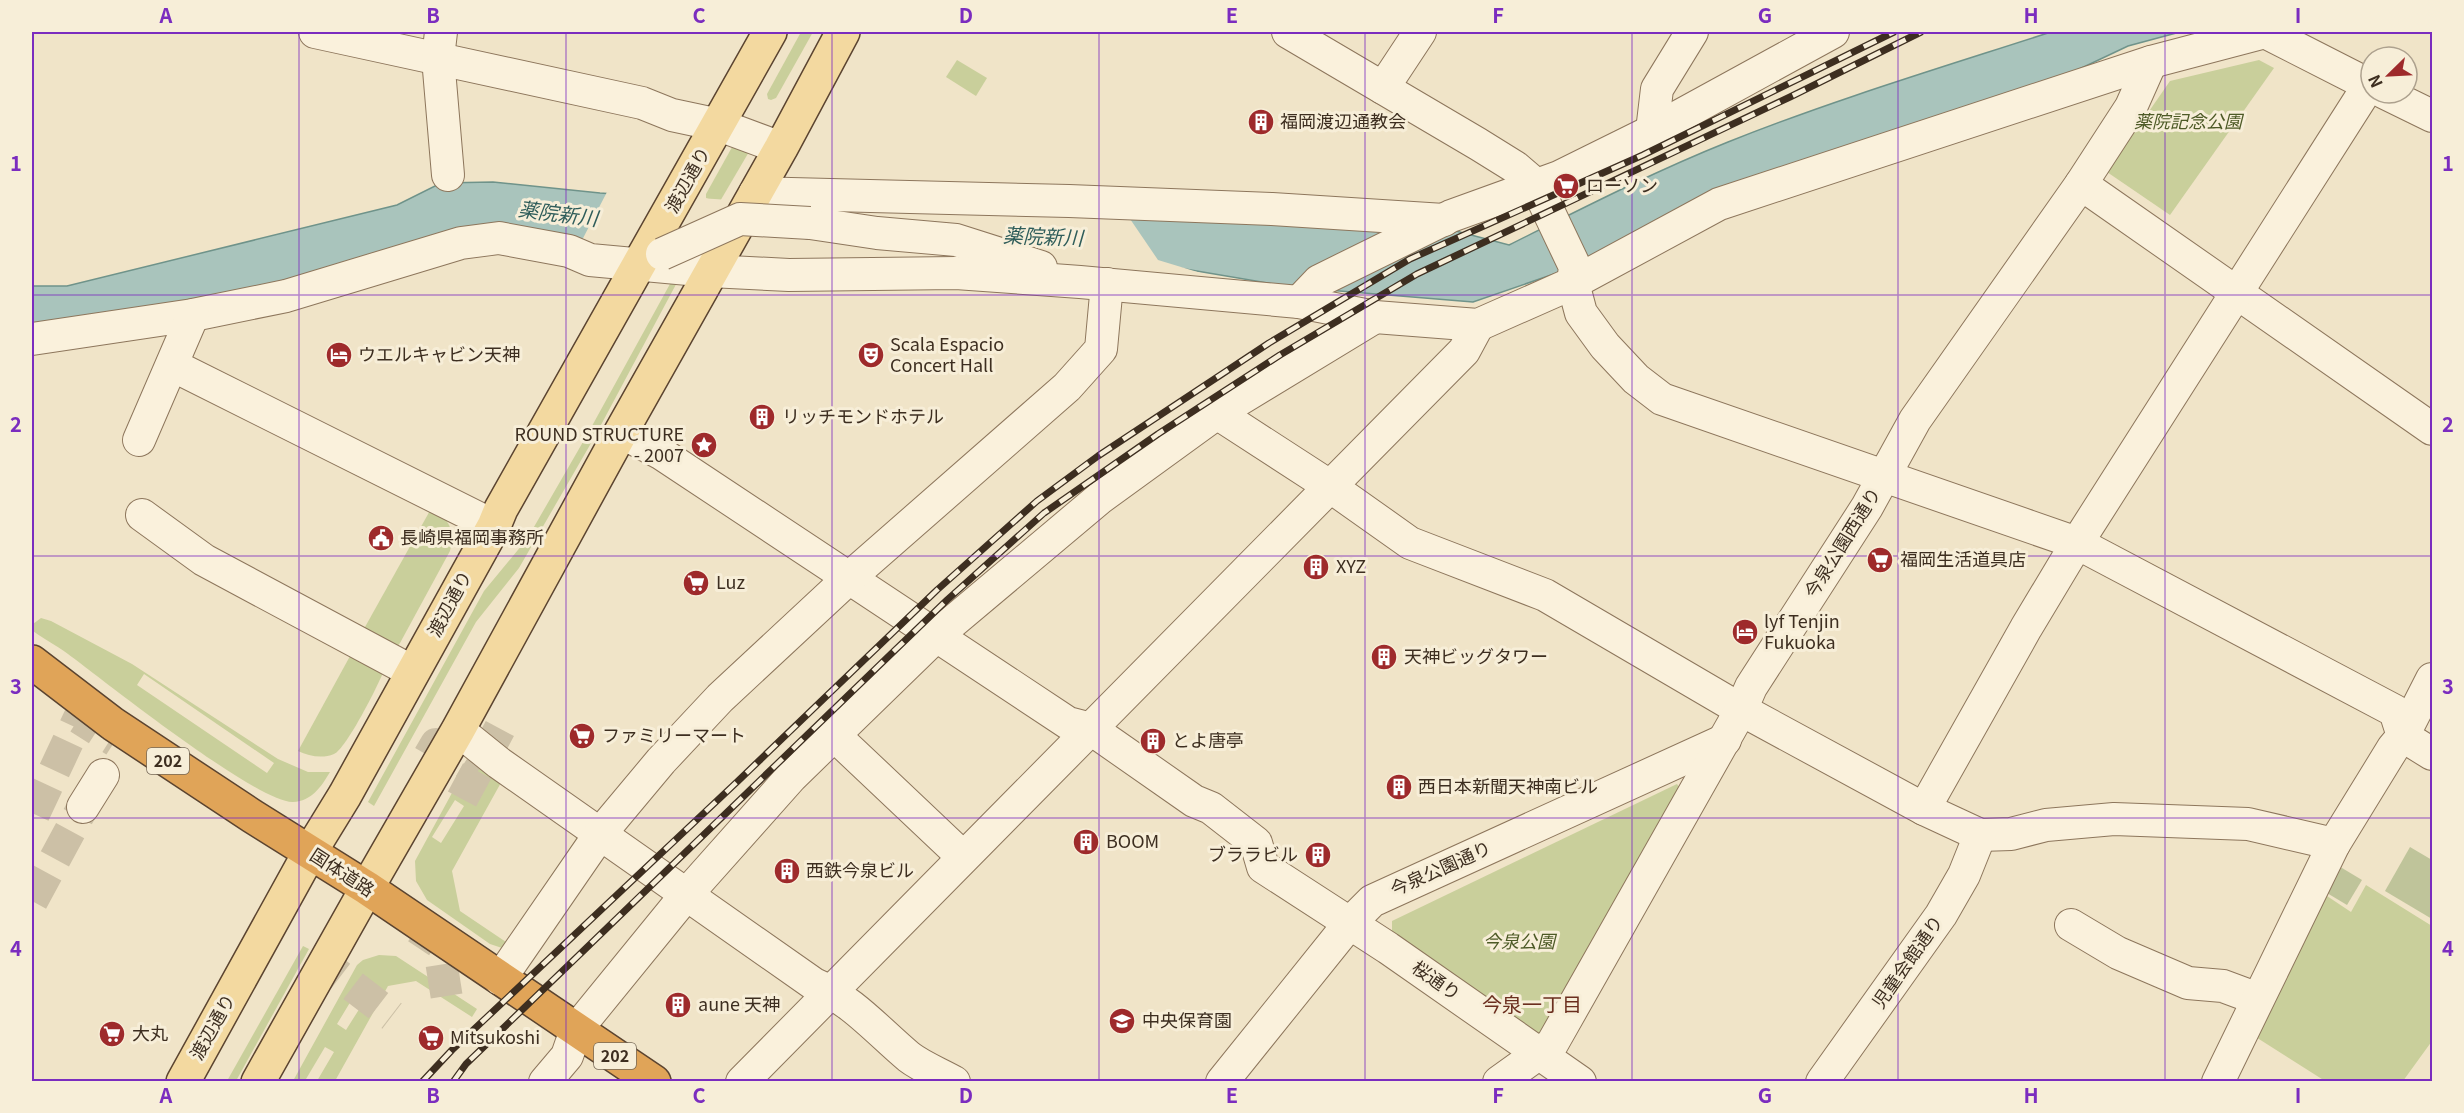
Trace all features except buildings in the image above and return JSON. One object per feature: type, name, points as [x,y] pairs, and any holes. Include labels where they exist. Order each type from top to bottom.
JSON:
[{"type":"highway","name":"国体道路","points":[[32,662],[112,724],[366,888],[654,1082]]},
{"type":"main road","name":"渡辺通り","points":[[183,1082],[310,852],[345,795],[494,526],[501,509],[649,257],[770,32]]},
{"type":"main road","points":[[258,1082],[366,888],[458,730],[843,32]]},
{"type":"street","points":[[315,32],[440,45],[642,103],[672,115],[719,125],[781,148]]},
{"type":"street","points":[[1288,32],[1515,167],[1536,185],[1574,275],[1581,313],[1605,346],[1636,379],[1662,399],[1884,478],[2077,543],[2395,711],[2403,736],[2433,754]]},
{"type":"street","points":[[1383,88],[1420,32]]},
{"type":"street","points":[[1652,131],[1657,89],[1692,32]]},
{"type":"street","points":[[1303,297],[1319,281],[1448,218],[1559,177],[1652,131],[1833,32]]},
{"type":"street","points":[[742,1082],[1464,351],[1478,326],[1574,275],[1719,204],[2151,62],[2265,32],[2359,80]]},
{"type":"street","points":[[440,45],[448,175]]},
{"type":"street","name":"今泉公園西通り","points":[[1499,1082],[1552,1044],[1742,710],[1751,687],[1884,478],[1915,420],[2081,183],[2131,107],[2151,62]]},
{"type":"street","points":[[1924,809],[2026,628],[2077,543],[2237,293],[2364,105]]},
{"type":"street","points":[[2410,105],[2433,116]]},
{"type":"street","points":[[2081,183],[2433,429]]},
{"type":"street","points":[[649,257],[749,204],[1069,201],[1448,218]]},
{"type":"street","points":[[749,204],[793,221],[877,233],[956,240],[1081,279]]},
{"type":"street","points":[[32,339],[193,315],[286,296],[451,246],[499,238],[569,251],[590,260],[649,257],[789,275],[956,273],[1081,279],[1303,297],[1375,317],[1478,326]]},
{"type":"street","points":[[500,979],[600,834],[661,762],[720,698],[849,578],[1074,379],[1101,349],[1081,279]]},
{"type":"street","points":[[139,440],[193,315]]},
{"type":"street","points":[[545,1082],[567,1056],[576,1030],[686,895],[791,777],[937,635],[1100,498],[1217,413],[1375,317]]},
{"type":"street","points":[[172,365],[494,526]]},
{"type":"street","points":[[1217,413],[1331,487],[1410,543],[1545,595],[1742,710],[1924,809],[1980,835],[2011,834],[2046,825],[2114,819],[2248,824],[2334,844]]},
{"type":"street","name":"桜通り","points":[[621,432],[662,454],[1068,723],[1091,729],[1194,801],[1211,808],[1256,843],[1263,867],[1580,1082]]},
{"type":"street","points":[[142,515],[204,560],[413,672]]},
{"type":"street","points":[[2218,1082],[2334,844],[2393,748],[2403,736],[2433,680]]},
{"type":"street","points":[[458,730],[499,764],[814,984],[831,991],[849,1004],[912,1059],[954,1082]]},
{"type":"street","points":[[833,734],[963,857]]},
{"type":"street","name":"今泉公園通り","points":[[1222,1082],[1349,924],[1372,900],[1725,740]]},
{"type":"street","points":[[84,807],[103,775]]},
{"type":"street","name":"児童会館通り","points":[[1822,1082],[1941,915],[1965,875],[1980,835]]},
{"type":"street","points":[[2071,925],[2118,953],[2188,983],[2223,986],[2258,999]]},
{"type":"green space","points":[[801,32],[813,32],[776,98],[768,99],[767,94]]},
{"type":"green space","points":[[957,60],[987,78],[976,96],[946,77]]},
{"type":"green space","name":"薬院記念公園","points":[[2259,60],[2274,68],[2170,215],[2107,172],[2170,81]]},
{"type":"green space","points":[[736,140],[753,145],[719,203],[706,198],[706,194]]},
{"type":"green space","points":[[676,273],[681,275],[594,438],[519,568],[476,622],[374,806],[368,802],[484,591],[527,539]]},
{"type":"green space","points":[[432,507],[443,516],[449,526],[452,537],[450,551],[400,643],[397,647],[360,636]]},
{"type":"green space","points":[[41,618],[51,621],[132,664],[278,759],[308,772],[330,772],[319,788],[306,799],[293,802],[275,797],[216,763],[146,713],[68,654],[33,631],[33,624]],"holes":[[[144,674],[274,763],[267,773],[137,685]]]},
{"type":"green space","points":[[355,647],[384,670],[362,715],[346,741],[334,754],[316,756],[298,751]]},
{"type":"green space","points":[[483,769],[503,779],[452,871],[460,911],[506,942],[576,839],[574,828],[583,834],[502,948],[490,944],[427,900],[416,881],[415,861],[459,780],[467,773]],"holes":[[[455,800],[464,806],[441,843],[432,837]]]},
{"type":"green space","name":"今泉公園","points":[[1677,784],[1682,791],[1544,1035],[1529,1038],[1392,944],[1392,921]]},
{"type":"green space","points":[[2410,847],[2432,860],[2432,919],[2385,891]]},
{"type":"green space","points":[[2337,865],[2362,880],[2347,905],[2322,890]]},
{"type":"green space","points":[[2366,885],[2432,926],[2432,1041],[2403,1081],[2325,1081],[2251,1034],[2324,894],[2351,912]]},
{"type":"green space","points":[[303,946],[309,949],[236,1081],[227,1081]]},
{"type":"green space","points":[[379,955],[396,956],[477,1009],[472,1017],[416,981],[388,986],[335,1081],[317,1081],[334,1052],[325,1047],[306,1079],[309,1081],[293,1081],[357,965],[363,960]],"holes":[[[360,986],[370,992],[346,1030],[337,1024]]]},
{"type":"water","name":"薬院新川","points":[[2051,32],[2180,32],[2128,46],[2071,73],[1557,273],[1473,302],[1291,287],[1179,268],[573,241],[361,267],[32,331],[32,286],[67,286],[397,205],[441,183],[493,182],[600,193],[867,212],[1115,216],[1456,231],[1509,245],[1645,178],[1728,142],[1848,98]]},
{"type":"pier","points":[[607,192],[867,209],[1126,213],[1158,260],[1214,277],[1178,271],[580,244]]},
{"type":"tunnel","points":[[34,814],[79,718],[115,741]]},
{"type":"tunnel","points":[[462,799],[505,719]]},
{"type":"tunnel","points":[[429,756],[436,744],[478,771]]},
{"type":"tunnel","points":[[32,901],[83,807]]},
{"type":"tunnel","points":[[417,928],[438,942],[448,1005]]},
{"type":"tunnel","points":[[315,957],[392,1016]]},
{"type":"railway","points":[[422,1082],[452,1050],[937,590],[1037,501],[1098,456],[1269,343],[1410,259],[1643,155],[1894,32]]},
{"type":"railway","points":[[453,1082],[466,1064],[947,600],[1044,513],[1158,434],[1280,355],[1417,274],[1790,97],[1921,32]]},
{"type":"place","name":"福岡渡辺通教会","points":[[1261,122]]},
{"type":"place","name":"ローソン","points":[[1566,186]]},
{"type":"place","name":"ウエルキャビン天神","points":[[339,355]]},
{"type":"place","name":"Scala Espacio Concert Hall","points":[[871,355]]},
{"type":"place","name":"リッチモンドホテル","points":[[762,417]]},
{"type":"place","name":"ROUND STRUCTURE - 2007","points":[[704,445]]},
{"type":"place","name":"長崎県福岡事務所","points":[[381,538]]},
{"type":"place","name":"福岡生活道具店","points":[[1880,560]]},
{"type":"place","name":"XYZ","points":[[1316,567]]},
{"type":"place","name":"Luz","points":[[696,583]]},
{"type":"place","name":"lyf Tenjin Fukuoka","points":[[1745,632]]},
{"type":"place","name":"天神ビッグタワー","points":[[1384,657]]},
{"type":"place","name":"ファミリーマート","points":[[582,736]]},
{"type":"place","name":"とよ唐亭","points":[[1153,741]]},
{"type":"place","name":"西日本新聞天神南ビル","points":[[1399,787]]},
{"type":"place","name":"BOOM","points":[[1086,842]]},
{"type":"place","name":"ブララビル","points":[[1318,855]]},
{"type":"place","name":"西鉄今泉ビル","points":[[787,871]]},
{"type":"place","name":"aune 天神","points":[[678,1005]]},
{"type":"place","name":"中央保育園","points":[[1122,1021]]},
{"type":"place","name":"大丸","points":[[112,1034]]},
{"type":"place","name":"Mitsukoshi","points":[[431,1038]]},
{"type":"district","name":"今泉一丁目","points":[[1532,1005]]}]
